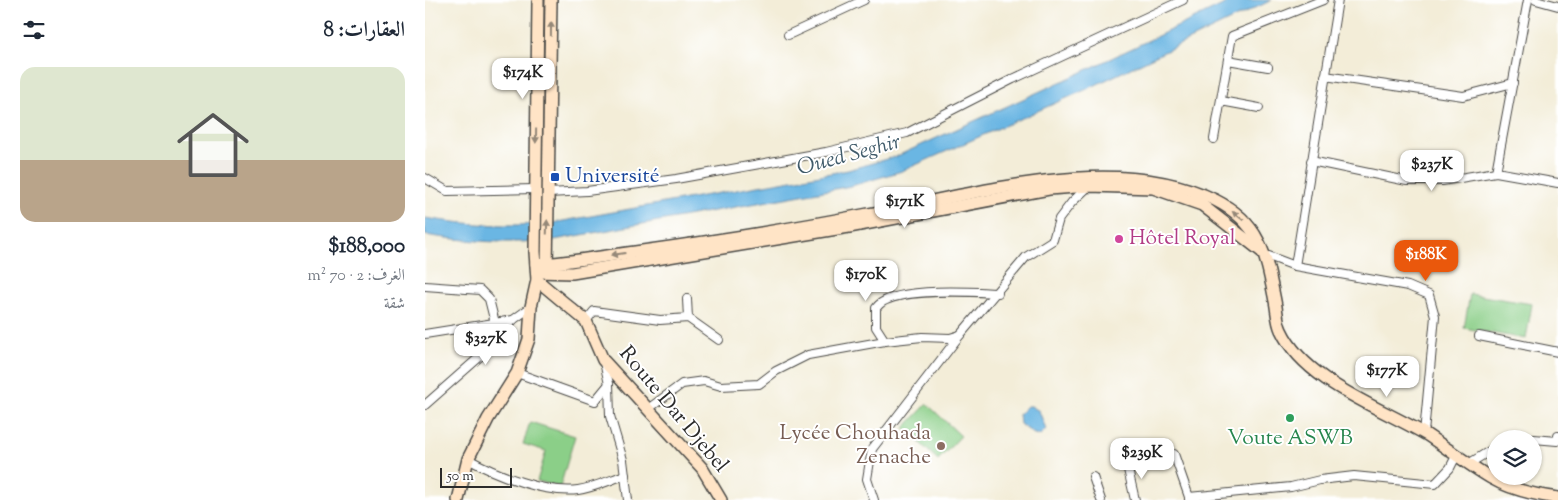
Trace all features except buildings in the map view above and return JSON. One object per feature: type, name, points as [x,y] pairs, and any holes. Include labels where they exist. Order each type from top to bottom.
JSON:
[{"type":"street","points":[[538,0],[535,201],[541,266]]},
{"type":"street","points":[[458,500],[468,460],[488,419],[517,373],[529,339],[531,307],[541,266],[548,197],[551,0]]},
{"type":"street","points":[[788,36],[864,0]]},
{"type":"street","points":[[548,197],[676,180],[826,152],[907,133],[1013,80],[1183,0]]},
{"type":"street","points":[[1214,138],[1232,36],[1323,0]]},
{"type":"street","points":[[1295,266],[1338,0]]},
{"type":"street","points":[[1497,172],[1528,0]]},
{"type":"street","points":[[1536,0],[1558,6]]},
{"type":"street","points":[[1228,60],[1268,67]]},
{"type":"street","points":[[1325,76],[1463,96],[1513,83]]},
{"type":"street","points":[[1221,102],[1259,108]]},
{"type":"street","points":[[1311,161],[1407,181],[1442,181],[1497,172],[1558,183]]},
{"type":"street","points":[[541,266],[697,244],[887,207],[1032,183],[1090,177],[1150,179],[1174,185],[1216,200],[1243,219],[1260,241],[1266,255],[1280,329],[1299,358],[1336,385],[1424,434],[1500,482],[1540,495],[1558,498]]},
{"type":"street","points":[[425,178],[447,191],[535,189]]},
{"type":"street","points":[[541,266],[572,273],[849,227],[1049,188],[1090,186],[1153,188],[1202,205],[1266,255],[1295,266],[1408,286],[1429,296],[1435,316],[1424,434]]},
{"type":"street","points":[[874,500],[869,492],[867,479],[872,449],[960,335],[998,293],[1026,257],[1053,240],[1059,219],[1072,202],[1090,186]]},
{"type":"street","name":"Route Dar Djebel","points":[[541,266],[586,321],[603,360],[702,468],[721,500]]},
{"type":"street","points":[[425,286],[480,290],[489,299],[495,323]]},
{"type":"street","points":[[885,341],[876,327],[876,308],[882,302],[930,290],[998,293]]},
{"type":"street","points":[[687,299],[687,318]]},
{"type":"street","points":[[425,404],[492,346],[513,320],[531,307]]},
{"type":"street","points":[[586,321],[594,311],[660,320],[687,318],[719,340]]},
{"type":"street","points":[[425,334],[513,320]]},
{"type":"street","points":[[648,409],[682,384],[703,381],[721,386],[759,384],[776,371],[808,355],[885,341],[922,337],[950,338],[960,335]]},
{"type":"street","points":[[1479,336],[1558,352]]},
{"type":"street","points":[[603,360],[609,384],[610,416],[623,460],[628,500]]},
{"type":"street","points":[[517,373],[595,401],[609,384]]},
{"type":"street","points":[[1542,440],[1557,441],[1558,436]]},
{"type":"street","points":[[1469,463],[1487,452]]},
{"type":"street","points":[[1174,454],[1189,499],[1291,487],[1320,480],[1354,476],[1435,484],[1450,468],[1457,454]]},
{"type":"street","points":[[468,460],[491,472],[559,491],[579,490],[625,475]]},
{"type":"street","points":[[1127,465],[1135,500]]},
{"type":"street","points":[[1093,477],[1101,500]]},
{"type":"green space","points":[[1470,294],[1532,304],[1526,339],[1464,328]]},
{"type":"green space","points":[[927,404],[961,436],[938,460],[904,428]]},
{"type":"green space","points":[[530,422],[575,436],[560,487],[537,481],[546,451],[523,444]]},
{"type":"water","points":[[1233,0],[1272,0],[1085,90],[902,171],[851,186],[554,240],[489,242],[425,235],[425,218],[489,225],[552,223],[848,170],[897,156],[1078,74]]},
{"type":"water","points":[[1027,406],[1031,406],[1039,411],[1046,429],[1040,435],[1034,434],[1020,424],[1019,414]]},
{"type":"place","name":"Université","points":[[555,177]]},
{"type":"place","name":"Hôtel Royal","points":[[1119,239]]},
{"type":"place","name":"Voute ASWB","points":[[1290,418]]},
{"type":"place","name":"Lycée Chouhada Zenache","points":[[941,446]]},
{"type":"water label","name":"Oued Seghir","points":[[849,156]]}]
